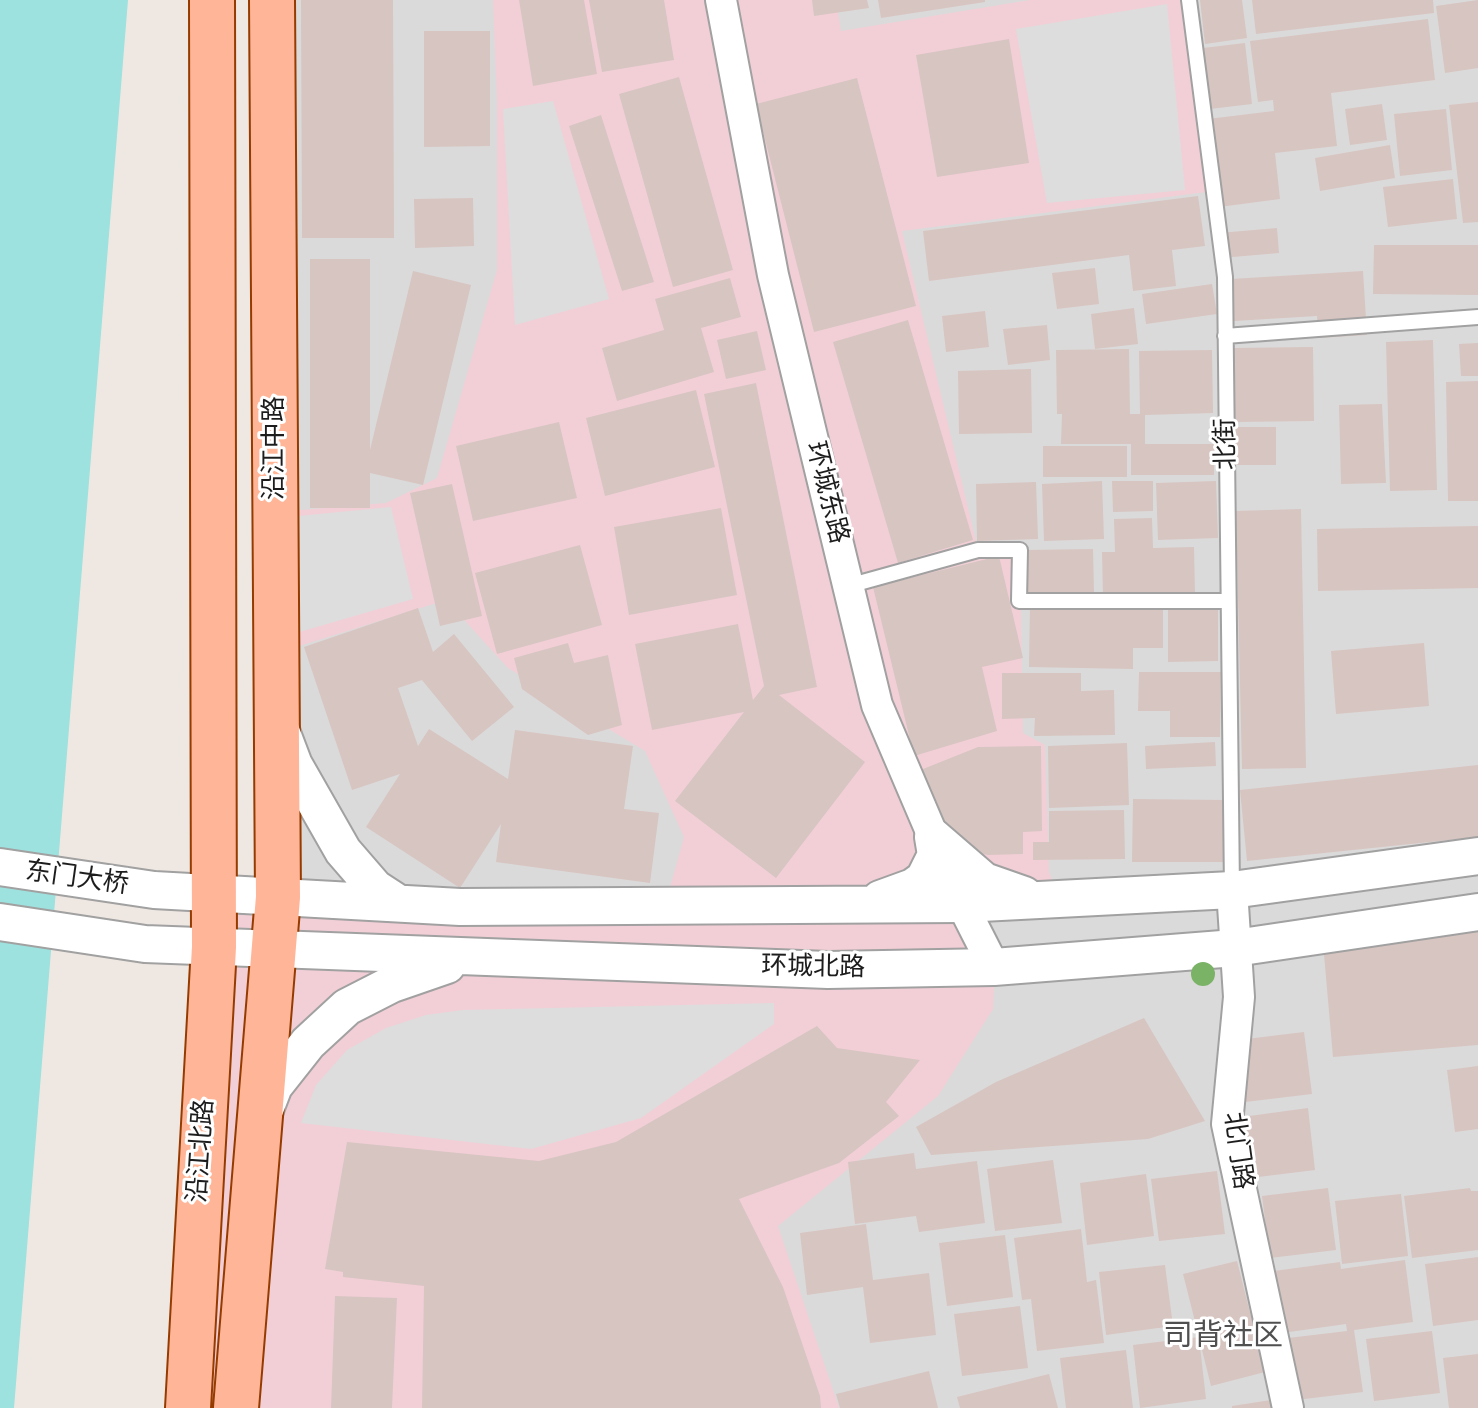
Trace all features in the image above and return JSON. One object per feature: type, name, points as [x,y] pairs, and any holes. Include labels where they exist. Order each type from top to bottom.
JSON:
[{"type":"main road","points":[[212,0],[215,893]]},
{"type":"main road","name":"沿江中路","points":[[272,0],[278,897]]},
{"type":"main road","name":"沿江北路","points":[[188,1408],[215,893]]},
{"type":"main road","points":[[236,1408],[278,897]]},
{"type":"street","name":"环城东路","points":[[721,0],[773,275],[877,705],[962,904],[994,967]]},
{"type":"street","points":[[277,720],[294,765],[343,851],[375,888],[398,903]]},
{"type":"street","points":[[933,837],[965,866],[998,889],[1059,899]]},
{"type":"street","points":[[848,904],[895,894],[924,879],[936,855],[933,837]]},
{"type":"street","points":[[215,893],[460,907],[962,904],[1232,890],[1478,856]]},
{"type":"street","name":"东门大桥","points":[[0,867],[154,890],[215,893]]},
{"type":"street","name":"北门路","points":[[1232,890],[1239,997],[1227,1124],[1288,1408]]},
{"type":"street","name":"环城北路","points":[[145,944],[828,970],[994,967],[1235,948],[1478,912]]},
{"type":"street","name":"东门大桥","points":[[0,922],[145,944]]},
{"type":"street","points":[[260,1125],[274,1086],[308,1043],[347,1007],[392,984],[480,957]]},
{"type":"lane","name":"北街","points":[[1189,0],[1225,277],[1232,890]]},
{"type":"lane","points":[[1225,336],[1478,317]]},
{"type":"lane","points":[[848,586],[978,550],[1020,550],[1019,601],[1228,601]]},
{"type":"shaded area","points":[[272,0],[1478,0],[1478,1408],[188,1408],[278,897]]},
{"type":"shaded area","points":[[493,0],[836,0],[841,31],[1030,0],[1189,0],[1214,191],[902,231],[978,550],[1020,550],[1023,733],[1045,745],[1049,872],[1059,899],[971,921],[995,968],[993,1009],[938,1096],[778,1226],[839,1408],[188,1408],[215,893],[661,920],[684,837],[645,751],[508,668],[446,600],[277,653],[276,512],[386,503],[437,478],[497,270],[497,101]]},
{"type":"shaded area","points":[[1167,4],[1185,190],[1047,203],[1016,29]]},
{"type":"shaded area","points":[[553,101],[609,299],[515,325],[503,109]]},
{"type":"shaded area","points":[[391,507],[413,599],[289,635],[288,517]]},
{"type":"shaded area","points":[[774,1003],[774,1024],[641,1118],[531,1149],[301,1123],[316,1085],[347,1050],[386,1028],[426,1015],[463,1010]]},
{"type":"water","points":[[0,0],[128,0],[14,1408],[0,1408]]},
{"type":"building","points":[[301,0],[393,0],[394,238],[302,238]]},
{"type":"building","points":[[519,0],[584,0],[597,74],[533,86]]},
{"type":"building","points":[[589,0],[664,0],[674,60],[602,72]]},
{"type":"building","points":[[812,0],[867,0],[869,8],[814,16]]},
{"type":"building","points":[[878,0],[985,0],[985,2],[881,18]]},
{"type":"building","points":[[1200,0],[1242,0],[1247,38],[1205,44]]},
{"type":"building","points":[[1252,0],[1433,0],[1434,13],[1256,34]]},
{"type":"building","points":[[1478,0],[1478,68],[1445,73],[1436,6]]},
{"type":"building","points":[[1428,19],[1435,80],[1331,93],[1337,146],[1275,153],[1280,199],[1219,207],[1208,119],[1274,111],[1273,100],[1258,102],[1250,41]]},
{"type":"building","points":[[424,31],[490,31],[490,146],[424,147]]},
{"type":"building","points":[[1009,39],[1029,163],[937,177],[916,55]]},
{"type":"building","points":[[1245,43],[1252,104],[1210,109],[1203,48]]},
{"type":"building","points":[[679,77],[733,270],[673,287],[619,94]]},
{"type":"building","points":[[857,78],[916,306],[814,332],[756,104]]},
{"type":"building","points":[[1478,102],[1478,222],[1463,223],[1449,105]]},
{"type":"building","points":[[1382,104],[1387,140],[1350,145],[1345,109]]},
{"type":"building","points":[[1446,109],[1452,170],[1400,176],[1394,114]]},
{"type":"building","points":[[601,115],[654,282],[622,291],[569,126]]},
{"type":"building","points":[[1390,145],[1395,178],[1320,191],[1315,158]]},
{"type":"building","points":[[1453,179],[1457,219],[1388,227],[1383,187]]},
{"type":"building","points":[[1198,196],[1205,246],[1172,250],[1176,286],[1133,291],[1129,255],[929,281],[923,231]]},
{"type":"building","points":[[473,198],[474,246],[415,248],[414,199]]},
{"type":"building","points":[[1277,228],[1279,253],[1221,258],[1219,233]]},
{"type":"building","points":[[1374,245],[1478,245],[1478,295],[1373,294]]},
{"type":"building","points":[[310,259],[370,259],[370,450],[413,271],[471,285],[423,485],[370,473],[370,508],[310,508]]},
{"type":"building","points":[[1095,268],[1099,304],[1057,309],[1052,273]]},
{"type":"building","points":[[1363,271],[1367,335],[1318,338],[1317,316],[1234,321],[1231,279]]},
{"type":"building","points":[[730,278],[741,317],[701,328],[714,372],[617,401],[602,348],[664,330],[655,299]]},
{"type":"building","points":[[1212,284],[1217,314],[1146,324],[1142,294]]},
{"type":"building","points":[[1134,308],[1138,344],[1095,349],[1091,314]]},
{"type":"building","points":[[985,311],[989,347],[946,352],[942,316]]},
{"type":"building","points":[[908,320],[973,540],[898,563],[833,342]]},
{"type":"building","points":[[1047,325],[1050,360],[1008,365],[1003,329]]},
{"type":"building","points":[[757,331],[766,370],[726,379],[717,340]]},
{"type":"building","points":[[1433,340],[1437,490],[1390,491],[1386,342]]},
{"type":"building","points":[[1478,343],[1478,376],[1461,376],[1459,344]]},
{"type":"building","points":[[1313,347],[1314,421],[1233,422],[1233,348]]},
{"type":"building","points":[[1129,349],[1130,414],[1140,414],[1139,351],[1212,350],[1213,413],[1145,415],[1145,444],[1214,444],[1214,475],[1131,475],[1131,444],[1061,444],[1062,414],[1057,414],[1056,350]]},
{"type":"building","points":[[1031,369],[1032,433],[959,434],[958,371]]},
{"type":"building","points":[[1478,381],[1478,501],[1448,501],[1446,382]]},
{"type":"building","points":[[756,383],[817,687],[779,695],[865,762],[776,878],[675,801],[744,712],[652,730],[635,644],[738,624],[753,700],[764,686],[704,394]]},
{"type":"building","points":[[696,390],[715,467],[605,496],[586,418]]},
{"type":"building","points":[[1382,404],[1386,483],[1341,484],[1339,405]]},
{"type":"building","points":[[559,422],[577,498],[473,521],[456,446]]},
{"type":"building","points":[[1230,427],[1276,427],[1276,465],[1231,465]]},
{"type":"building","points":[[1043,446],[1127,446],[1127,477],[1043,477]]},
{"type":"building","points":[[1102,481],[1104,539],[1044,541],[1042,484]]},
{"type":"building","points":[[1112,481],[1153,481],[1153,511],[1113,512]]},
{"type":"building","points":[[1216,481],[1218,538],[1158,540],[1156,483]]},
{"type":"building","points":[[1036,482],[1038,539],[977,541],[976,484]]},
{"type":"building","points":[[452,484],[482,616],[440,626],[410,493]]},
{"type":"building","points":[[721,508],[737,595],[629,615],[614,527]]},
{"type":"building","points":[[1301,509],[1306,768],[1242,769],[1236,511]]},
{"type":"building","points":[[1152,518],[1153,548],[1194,547],[1195,595],[1103,597],[1102,552],[1115,552],[1114,519]]},
{"type":"building","points":[[1478,526],[1478,588],[1318,591],[1317,529]]},
{"type":"building","points":[[580,545],[602,625],[497,654],[475,573]]},
{"type":"building","points":[[1093,549],[1094,592],[1026,593],[1026,550]]},
{"type":"building","points":[[999,556],[1023,658],[982,667],[997,731],[914,756],[873,587]]},
{"type":"building","points":[[1218,600],[1218,661],[1168,662],[1168,601]]},
{"type":"building","points":[[1030,604],[1163,606],[1163,648],[1133,648],[1133,669],[1029,667]]},
{"type":"building","points":[[418,608],[433,652],[454,634],[514,707],[472,741],[422,680],[398,688],[418,746],[429,729],[508,779],[515,730],[633,746],[624,809],[659,813],[650,883],[496,862],[501,824],[460,888],[366,827],[400,774],[352,790],[304,647]]},
{"type":"building","points":[[568,643],[574,663],[608,655],[622,725],[588,735],[522,689],[514,658]]},
{"type":"building","points":[[1424,643],[1429,706],[1336,714],[1331,651]]},
{"type":"building","points":[[1139,672],[1221,672],[1220,737],[1170,737],[1170,711],[1138,711]]},
{"type":"building","points":[[1002,673],[1081,673],[1081,691],[1114,690],[1115,735],[1034,736],[1035,718],[1002,719]]},
{"type":"building","points":[[1215,742],[1216,766],[1146,769],[1145,746]]},
{"type":"building","points":[[1127,743],[1129,805],[1049,808],[1048,746]]},
{"type":"building","points":[[1041,746],[1042,831],[1023,832],[1023,854],[988,855],[958,849],[934,822],[918,771],[978,747]]},
{"type":"building","points":[[1478,765],[1478,837],[1247,861],[1240,790]]},
{"type":"building","points":[[1133,799],[1225,800],[1224,862],[1132,862]]},
{"type":"building","points":[[1124,810],[1125,859],[1033,860],[1033,842],[1049,842],[1049,811]]},
{"type":"building","points":[[1478,929],[1478,1045],[1333,1057],[1323,943]]},
{"type":"building","points":[[1144,1018],[1205,1121],[1148,1139],[931,1155],[916,1127],[996,1082]]},
{"type":"building","points":[[817,1026],[837,1048],[920,1060],[886,1102],[899,1116],[839,1163],[739,1199],[783,1287],[820,1396],[821,1408],[422,1408],[424,1286],[343,1277],[343,1272],[325,1269],[347,1142],[539,1161],[616,1142]]},
{"type":"building","points":[[1304,1032],[1312,1094],[1245,1102],[1238,1040]]},
{"type":"building","points":[[1478,1066],[1478,1129],[1455,1132],[1447,1070]]},
{"type":"building","points":[[1308,1108],[1315,1170],[1250,1178],[1242,1117]]},
{"type":"building","points":[[914,1153],[916,1169],[977,1161],[985,1223],[919,1232],[916,1216],[855,1224],[848,1162]]},
{"type":"building","points":[[1053,1160],[1062,1223],[995,1231],[987,1169]]},
{"type":"building","points":[[1217,1171],[1225,1234],[1159,1241],[1151,1179]]},
{"type":"building","points":[[1146,1174],[1154,1236],[1087,1245],[1080,1183]]},
{"type":"building","points":[[1328,1188],[1336,1250],[1270,1258],[1262,1196]]},
{"type":"building","points":[[1470,1188],[1471,1191],[1478,1191],[1478,1250],[1412,1258],[1404,1196]]},
{"type":"building","points":[[1401,1194],[1408,1256],[1342,1264],[1335,1201]]},
{"type":"building","points":[[866,1224],[873,1280],[929,1273],[936,1335],[870,1343],[863,1287],[807,1295],[800,1233]]},
{"type":"building","points":[[1081,1229],[1087,1282],[1096,1280],[1104,1343],[1037,1351],[1031,1299],[1022,1300],[1014,1238]]},
{"type":"building","points":[[1005,1235],[1013,1297],[947,1306],[939,1243]]},
{"type":"building","points":[[1478,1257],[1478,1320],[1433,1326],[1425,1264]]},
{"type":"building","points":[[1405,1260],[1413,1322],[1354,1330],[1363,1392],[1296,1400],[1288,1338],[1347,1331],[1346,1324],[1282,1333],[1274,1271],[1340,1262],[1341,1269]]},
{"type":"building","points":[[1237,1261],[1265,1372],[1211,1386],[1199,1338],[1206,1399],[1140,1408],[1133,1345],[1199,1337],[1183,1274]]},
{"type":"building","points":[[1165,1265],[1173,1326],[1106,1335],[1099,1272]]},
{"type":"building","points":[[335,1296],[397,1298],[392,1408],[331,1408]]},
{"type":"building","points":[[1020,1306],[1028,1368],[962,1376],[954,1314]]},
{"type":"building","points":[[1432,1331],[1440,1393],[1374,1401],[1366,1339]]},
{"type":"building","points":[[1126,1350],[1133,1408],[1066,1408],[1060,1358]]},
{"type":"building","points":[[1478,1354],[1478,1408],[1449,1408],[1443,1358]]},
{"type":"building","points":[[929,1371],[938,1408],[840,1408],[836,1394]]},
{"type":"building","points":[[1049,1374],[1058,1408],[960,1408],[957,1397]]},
{"type":"building","points":[[1271,1400],[1272,1408],[1232,1408],[1232,1406]]},
{"type":"district","name":"司背社区","points":[[1223,1337]]}]
